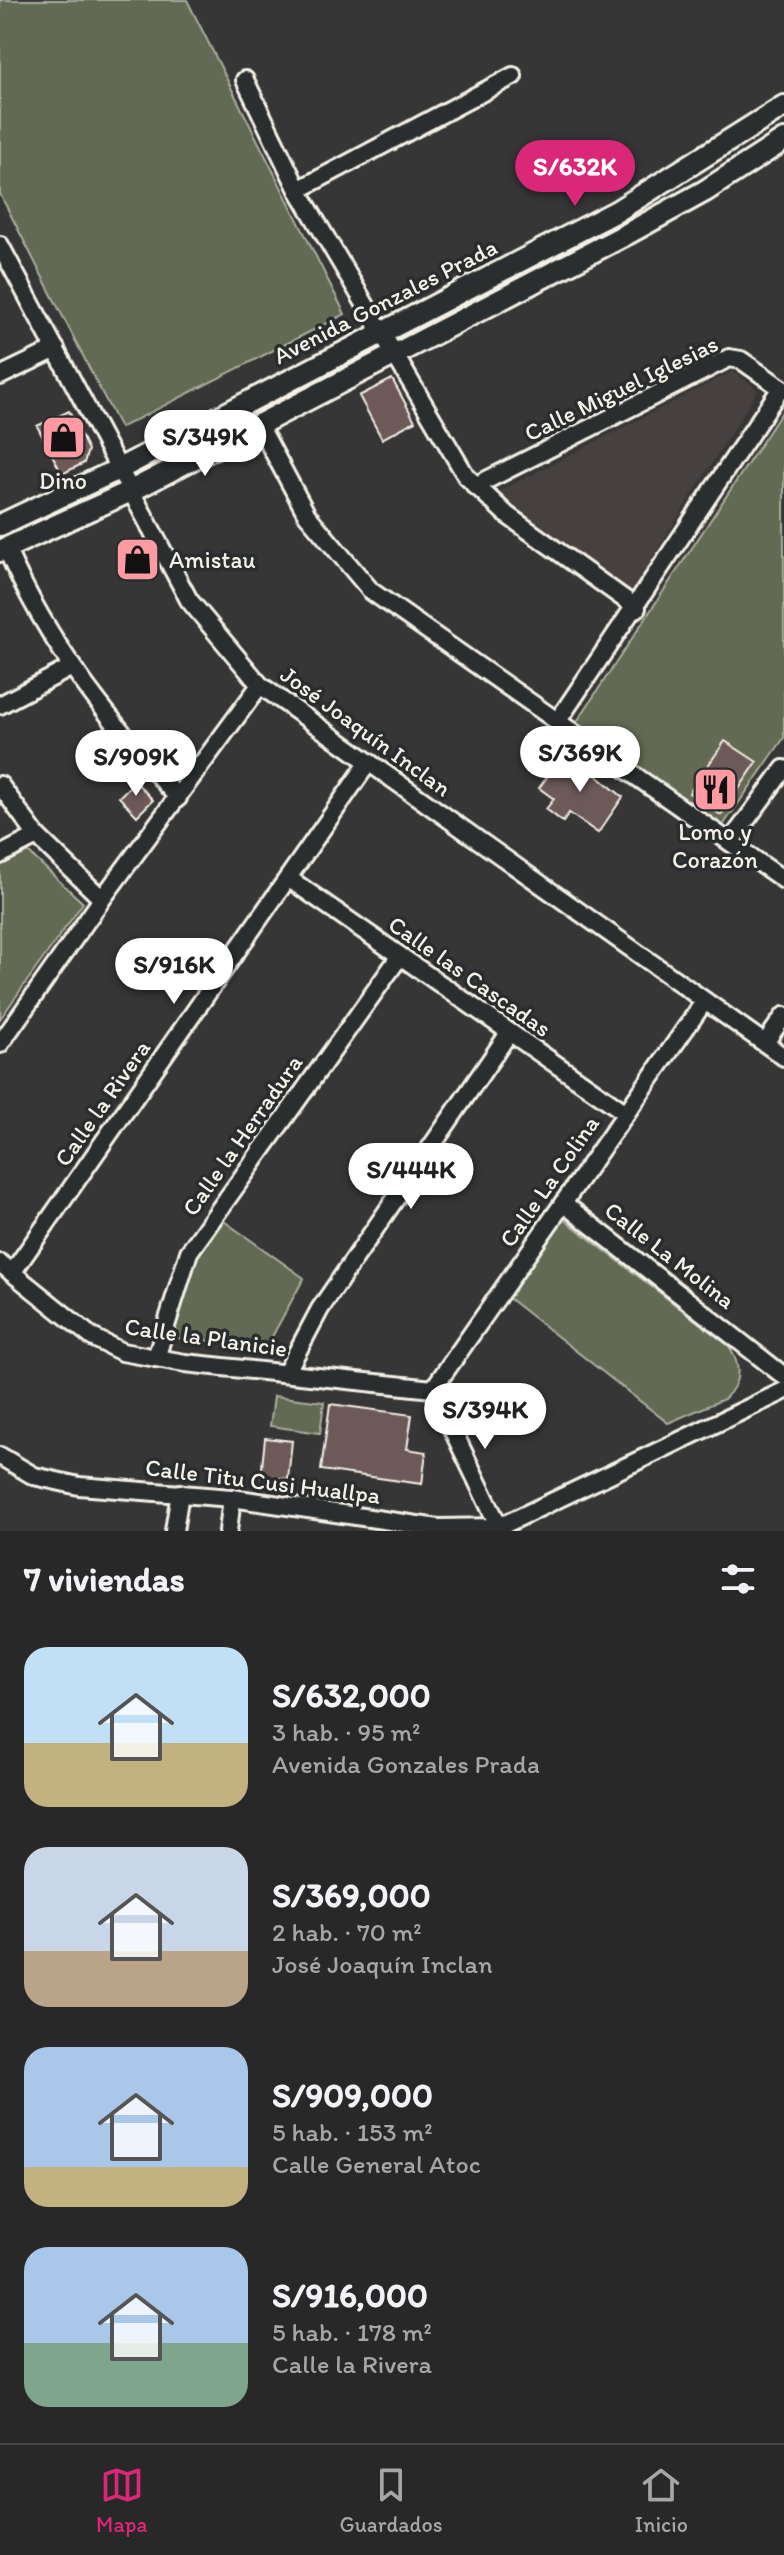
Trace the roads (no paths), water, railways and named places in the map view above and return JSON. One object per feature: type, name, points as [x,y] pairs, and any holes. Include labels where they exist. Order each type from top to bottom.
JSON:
[{"type":"street","points":[[298,190],[513,76]]},
{"type":"street","points":[[245,80],[298,190],[459,466],[475,486],[507,515],[637,608]]},
{"type":"street","name":"Avenida Gonzales Prada","points":[[0,525],[119,469],[617,211],[784,106]]},
{"type":"street","name":"Avenida Gonzales Prada","points":[[3,550],[131,491],[670,211],[784,140]]},
{"type":"street","points":[[729,142],[745,165]]},
{"type":"street","name":"José Joaquín Inclan","points":[[0,245],[189,600],[260,685],[784,1057]]},
{"type":"street","points":[[0,376],[56,349]]},
{"type":"street","name":"Calle Miguel Iglesias","points":[[475,486],[729,358],[741,360],[782,389]]},
{"type":"street","points":[[557,722],[637,608],[782,389]]},
{"type":"street","points":[[258,423],[307,515],[371,591],[784,880]]},
{"type":"street","points":[[3,550],[70,668],[178,798]]},
{"type":"street","points":[[0,705],[70,668]]},
{"type":"street","points":[[0,1044],[102,899],[260,685]]},
{"type":"street","name":"Calle la Rivera","points":[[6,1268],[368,763]]},
{"type":"street","points":[[730,842],[784,769]]},
{"type":"street","points":[[0,785],[37,836],[102,899]]},
{"type":"street","points":[[0,855],[37,836]]},
{"type":"street","name":"Calle las Cascadas","points":[[288,878],[626,1113]]},
{"type":"street","name":"Calle la Herradura","points":[[156,1358],[189,1252],[400,956]]},
{"type":"street","name":"Calle La Colina","points":[[433,1389],[704,1002]]},
{"type":"street","points":[[765,1043],[784,1016]]},
{"type":"street","points":[[286,1373],[320,1309],[509,1033]]},
{"type":"street","name":"Calle La Molina","points":[[563,1203],[784,1376]]},
{"type":"street","name":"Calle la Planicie","points":[[6,1268],[92,1337],[122,1352],[433,1389]]},
{"type":"street","points":[[433,1389],[500,1529]]},
{"type":"street","name":"Calle Titu Cusi Huallpa","points":[[0,1456],[34,1476],[79,1486],[232,1498],[438,1528],[500,1529],[784,1391]]},
{"type":"street","points":[[174,1531],[180,1493]]},
{"type":"street","points":[[228,1531],[232,1498]]},
{"type":"place","name":"Dino","points":[[63,438]]},
{"type":"place","name":"Amistau","points":[[138,559]]},
{"type":"place","name":"Lomo y Corazón","points":[[715,789]]}]
